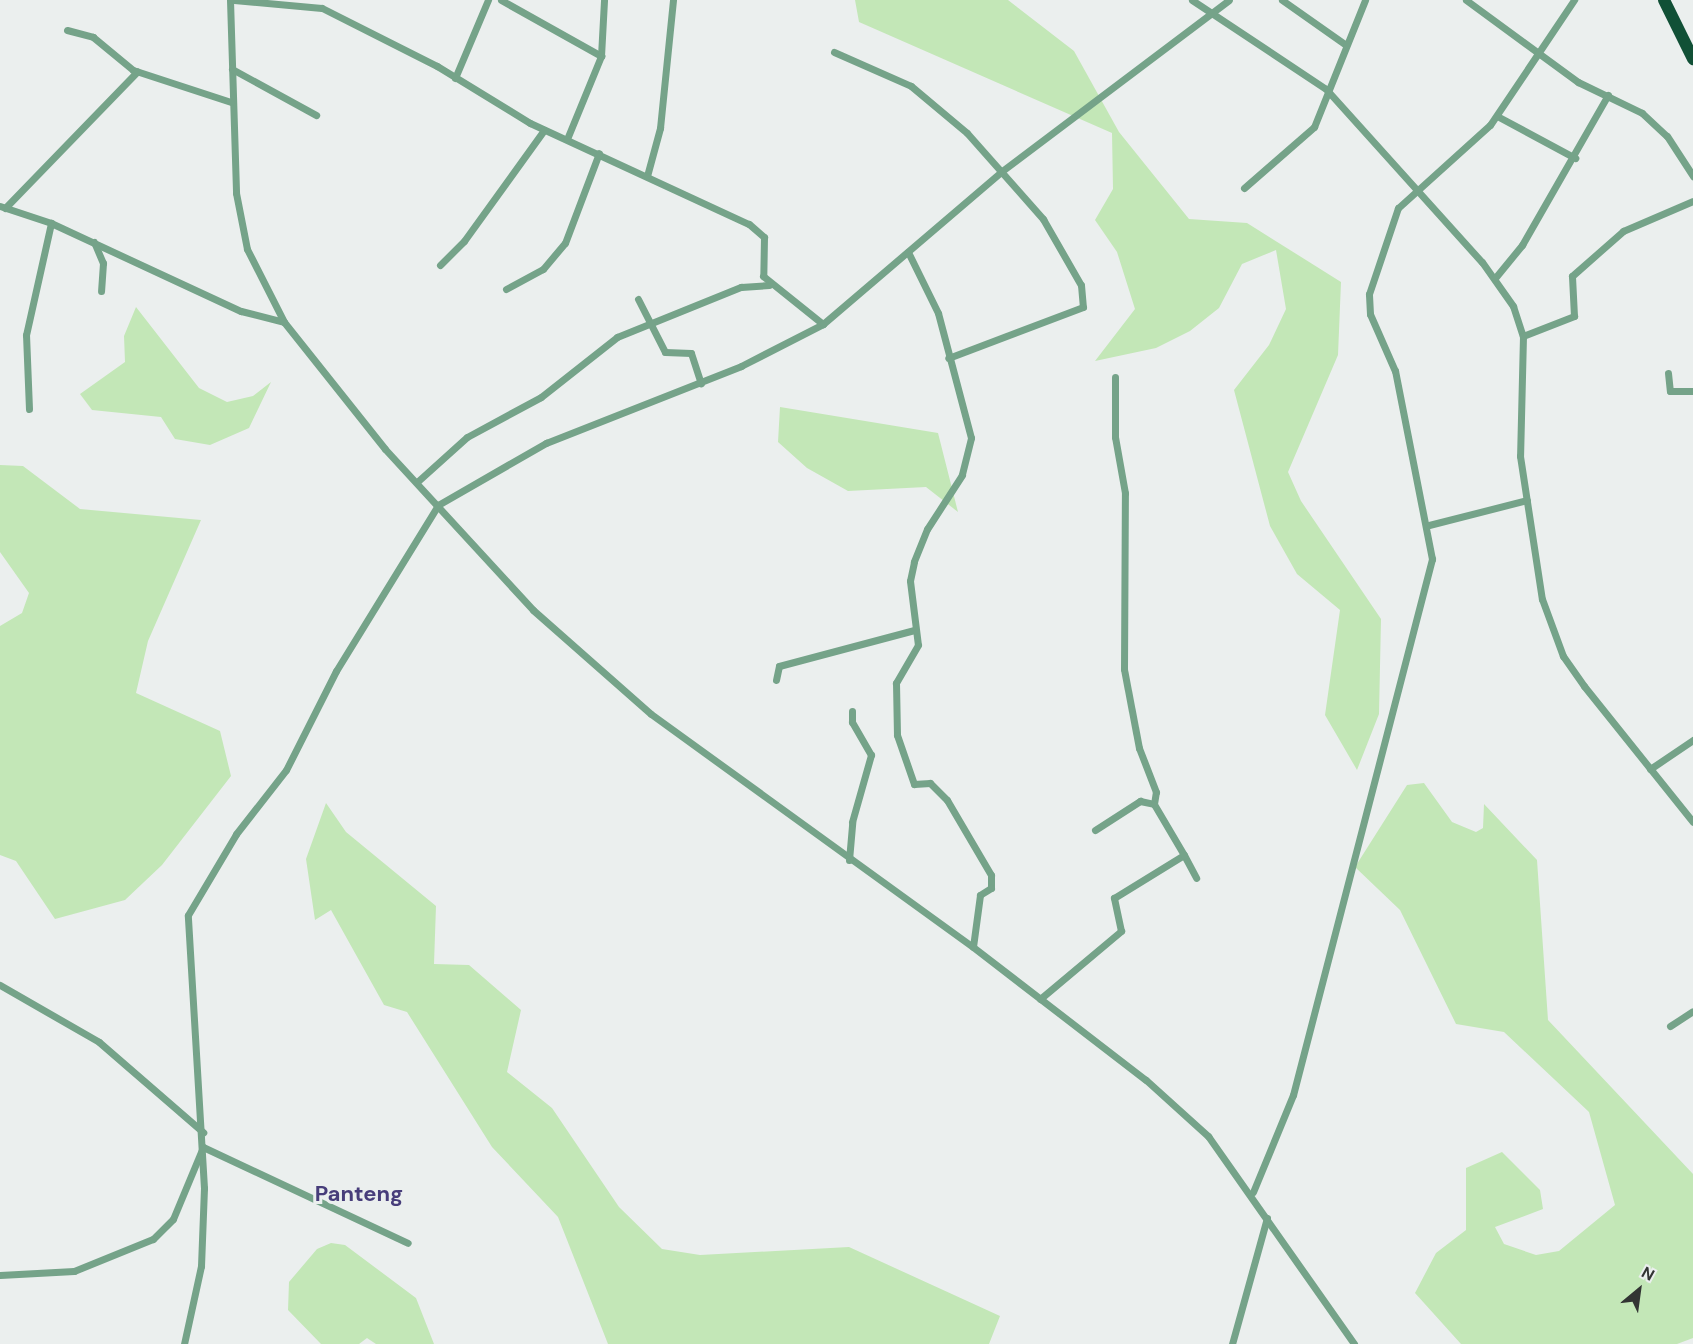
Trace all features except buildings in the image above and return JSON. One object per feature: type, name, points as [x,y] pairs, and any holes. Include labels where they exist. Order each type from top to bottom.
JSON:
[{"type":"highway","points":[[1664,0],[1693,59]]},
{"type":"street","points":[[823,324],[804,305],[769,285],[760,270],[760,230],[599,153],[544,130],[455,78],[322,8],[232,0],[231,102],[240,221],[247,249],[284,322],[417,482],[533,610],[651,714],[849,860],[973,947],[1146,1080],[1208,1136],[1253,1192],[1268,1218],[1354,1344]]},
{"type":"street","points":[[455,78],[488,0]]},
{"type":"street","points":[[501,0],[601,56]]},
{"type":"street","points":[[567,139],[601,56],[604,0]]},
{"type":"street","points":[[647,176],[660,128],[674,0]]},
{"type":"street","points":[[1192,0],[1326,89],[1367,130],[1415,193],[1495,278],[1523,336],[1519,425],[1527,500],[1542,599],[1563,656],[1693,822]]},
{"type":"street","points":[[184,1344],[201,1266],[203,1147],[185,938],[188,915],[236,834],[286,770],[342,661],[438,505],[546,443],[701,382],[823,324],[1002,171],[1214,13],[1228,0]]},
{"type":"street","points":[[1282,0],[1346,45]]},
{"type":"street","points":[[1244,188],[1314,126],[1326,89],[1365,0]]},
{"type":"street","points":[[1466,0],[1539,55],[1660,128],[1693,176]]},
{"type":"street","points":[[1253,1192],[1293,1095],[1393,726],[1430,573],[1429,525],[1395,371],[1368,306],[1392,217],[1415,193],[1461,155],[1497,116],[1574,0]]},
{"type":"street","points":[[66,30],[93,37],[137,72],[231,102]]},
{"type":"street","points":[[834,52],[911,86],[1002,171],[1043,219],[1087,301],[1077,310],[948,358]]},
{"type":"street","points":[[232,69],[316,115]]},
{"type":"street","points":[[137,72],[2,207],[51,223],[241,311],[284,322]]},
{"type":"street","points":[[1495,278],[1522,245],[1575,158],[1608,95]]},
{"type":"street","points":[[1497,116],[1575,158]]},
{"type":"street","points":[[440,265],[464,241],[544,130]]},
{"type":"street","points":[[506,290],[543,269],[565,243],[599,153]]},
{"type":"street","points":[[1523,336],[1574,316],[1572,276],[1623,231],[1693,201]]},
{"type":"street","points":[[29,409],[26,335],[51,223]]},
{"type":"street","points":[[94,242],[103,263],[101,291]]},
{"type":"street","points":[[908,252],[938,313],[948,358],[969,425],[969,450],[962,475],[927,529],[914,562],[914,630],[917,655],[896,683],[897,735],[914,784],[930,783],[946,800],[991,875],[991,888],[980,895],[973,947]]},
{"type":"street","points":[[417,482],[467,437],[541,397],[593,351],[741,287],[769,285]]},
{"type":"street","points":[[638,299],[654,324],[665,352],[691,353],[701,382]]},
{"type":"street","points":[[1668,374],[1670,391],[1693,391]]},
{"type":"street","points":[[1115,377],[1115,437],[1125,493],[1124,669],[1139,748],[1156,792],[1154,804],[1196,879]]},
{"type":"street","points":[[1429,525],[1527,500]]},
{"type":"street","points":[[776,680],[779,666],[914,630]]},
{"type":"street","points":[[849,860],[852,822],[872,755],[852,722],[852,711]]},
{"type":"street","points":[[1650,769],[1693,740]]},
{"type":"street","points":[[1095,830],[1140,801],[1154,804]]},
{"type":"street","points":[[1040,999],[1121,931],[1114,898],[1184,855]]},
{"type":"street","points":[[0,985],[99,1042],[203,1132]]},
{"type":"street","points":[[1670,1026],[1693,1011]]},
{"type":"street","points":[[203,1147],[408,1243]]},
{"type":"street","points":[[0,1275],[42,1277],[74,1271],[153,1239],[173,1219],[203,1147]]},
{"type":"street","points":[[1232,1344],[1268,1218]]},
{"type":"green space","points":[[855,0],[1008,0],[1074,51],[1119,132],[1189,219],[1247,223],[1341,282],[1338,355],[1288,472],[1301,501],[1381,619],[1379,714],[1357,770],[1325,715],[1340,610],[1297,574],[1270,526],[1234,390],[1269,345],[1286,309],[1276,250],[1242,264],[1219,308],[1190,331],[1156,348],[1095,361],[1135,309],[1117,252],[1095,220],[1113,189],[1112,133],[859,22]]},
{"type":"green space","points":[[136,307],[199,388],[227,402],[253,396],[271,382],[249,428],[210,445],[175,439],[161,417],[92,410],[80,394],[125,362],[124,336]]},
{"type":"green space","points":[[780,407],[938,433],[958,512],[926,487],[848,491],[807,468],[778,442]]},
{"type":"green space","points":[[0,465],[23,466],[80,509],[201,520],[148,641],[136,693],[220,731],[231,776],[162,865],[125,900],[55,919],[16,861],[0,855],[0,626],[22,613],[29,593],[0,552]]},
{"type":"green space","points":[[1424,783],[1452,822],[1476,832],[1483,828],[1484,804],[1537,860],[1548,1020],[1693,1174],[1693,1338],[1677,1344],[1461,1344],[1415,1293],[1436,1253],[1466,1230],[1466,1168],[1502,1152],[1540,1190],[1543,1209],[1495,1227],[1504,1244],[1536,1255],[1559,1251],[1615,1205],[1589,1112],[1504,1032],[1456,1024],[1400,910],[1355,867],[1407,785]]},
{"type":"green space","points":[[326,803],[346,832],[436,906],[434,964],[469,965],[521,1010],[507,1072],[552,1108],[619,1207],[662,1249],[700,1255],[849,1247],[1000,1316],[989,1344],[608,1344],[558,1217],[492,1147],[407,1012],[384,1005],[331,910],[315,920],[306,859]]},
{"type":"green space","points":[[331,1243],[345,1245],[416,1298],[434,1344],[376,1344],[367,1338],[359,1344],[321,1344],[288,1310],[289,1282],[317,1249]]},
{"type":"district","name":"Panteng","points":[[359,1194]]}]
